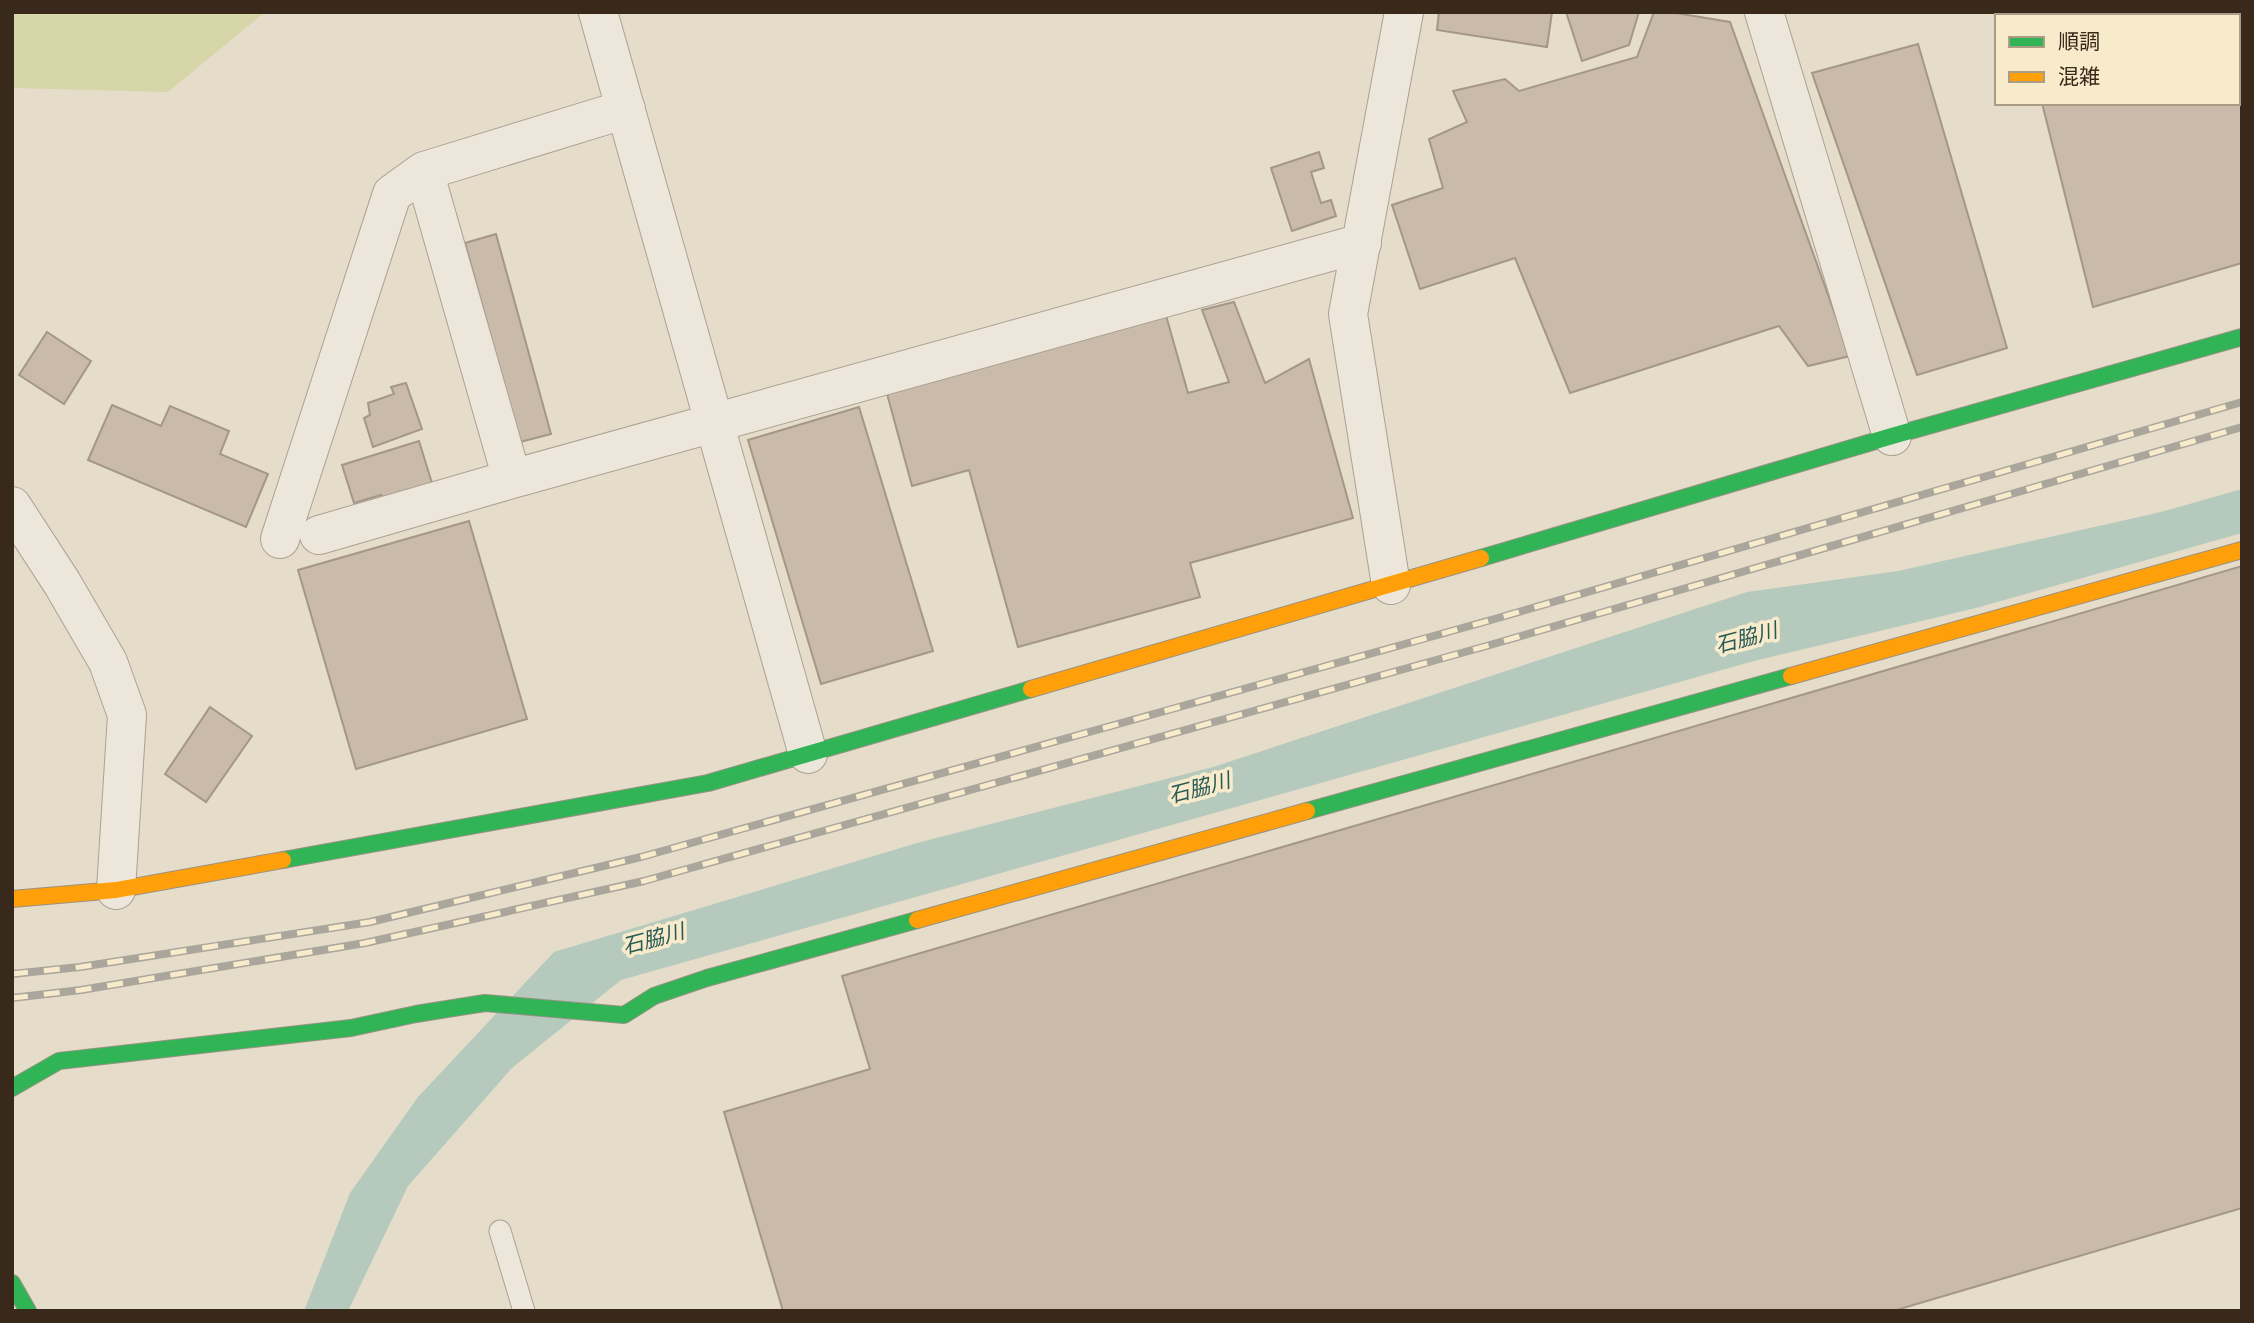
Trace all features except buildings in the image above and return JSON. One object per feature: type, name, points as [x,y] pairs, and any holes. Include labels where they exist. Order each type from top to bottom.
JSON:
[{"type":"street","points":[[598,12],[808,754]]},
{"type":"street","points":[[1391,585],[1348,314],[1404,12]]},
{"type":"street","points":[[1764,12],[1892,436]]},
{"type":"street","points":[[280,539],[392,194],[424,171],[626,109]]},
{"type":"street","points":[[424,171],[512,479]]},
{"type":"street","points":[[319,535],[1362,243]]},
{"type":"street","points":[[12,899],[116,890],[708,783],[1892,436],[2242,337]]},
{"type":"street","points":[[12,506],[62,583],[108,662],[127,715],[116,890]]},
{"type":"street","points":[[12,1088],[60,1061],[351,1028],[485,1003],[625,1014],[654,996],[707,978],[2242,550]]},
{"type":"street","points":[[12,1283],[28,1311]]},
{"type":"lane","points":[[500,1231],[524,1311]]},
{"type":"green space","points":[[12,12],[265,12],[168,92],[12,88]]},
{"type":"water","name":"石脇川","points":[[2242,489],[2242,533],[1976,608],[1754,661],[621,980],[512,1068],[408,1186],[348,1311],[304,1311],[350,1193],[418,1097],[554,952],[917,843],[1213,767],[1747,592],[1898,571],[2161,512]]},
{"type":"railway","points":[[12,974],[80,967],[370,922],[641,857],[1491,620],[2242,402]]},
{"type":"railway","points":[[12,998],[81,990],[365,943],[644,881],[1490,645],[2242,427]]},
{"type":"traffic: fast","points":[[1481,558],[1892,436],[2242,337]]},
{"type":"traffic: fast","points":[[1307,811],[1791,676]]},
{"type":"traffic: fast","points":[[283,860],[708,783],[1031,689]]},
{"type":"traffic: fast","points":[[12,1088],[59,1061],[351,1028],[485,1003],[624,1015],[654,996],[707,978],[917,920]]},
{"type":"traffic: fast","points":[[12,1283],[28,1311]]},
{"type":"traffic: slow","points":[[1791,676],[2242,550]]},
{"type":"traffic: slow","points":[[1031,689],[1481,558]]},
{"type":"traffic: slow","points":[[917,920],[1307,811]]},
{"type":"traffic: slow","points":[[12,899],[116,890],[283,860]]}]
